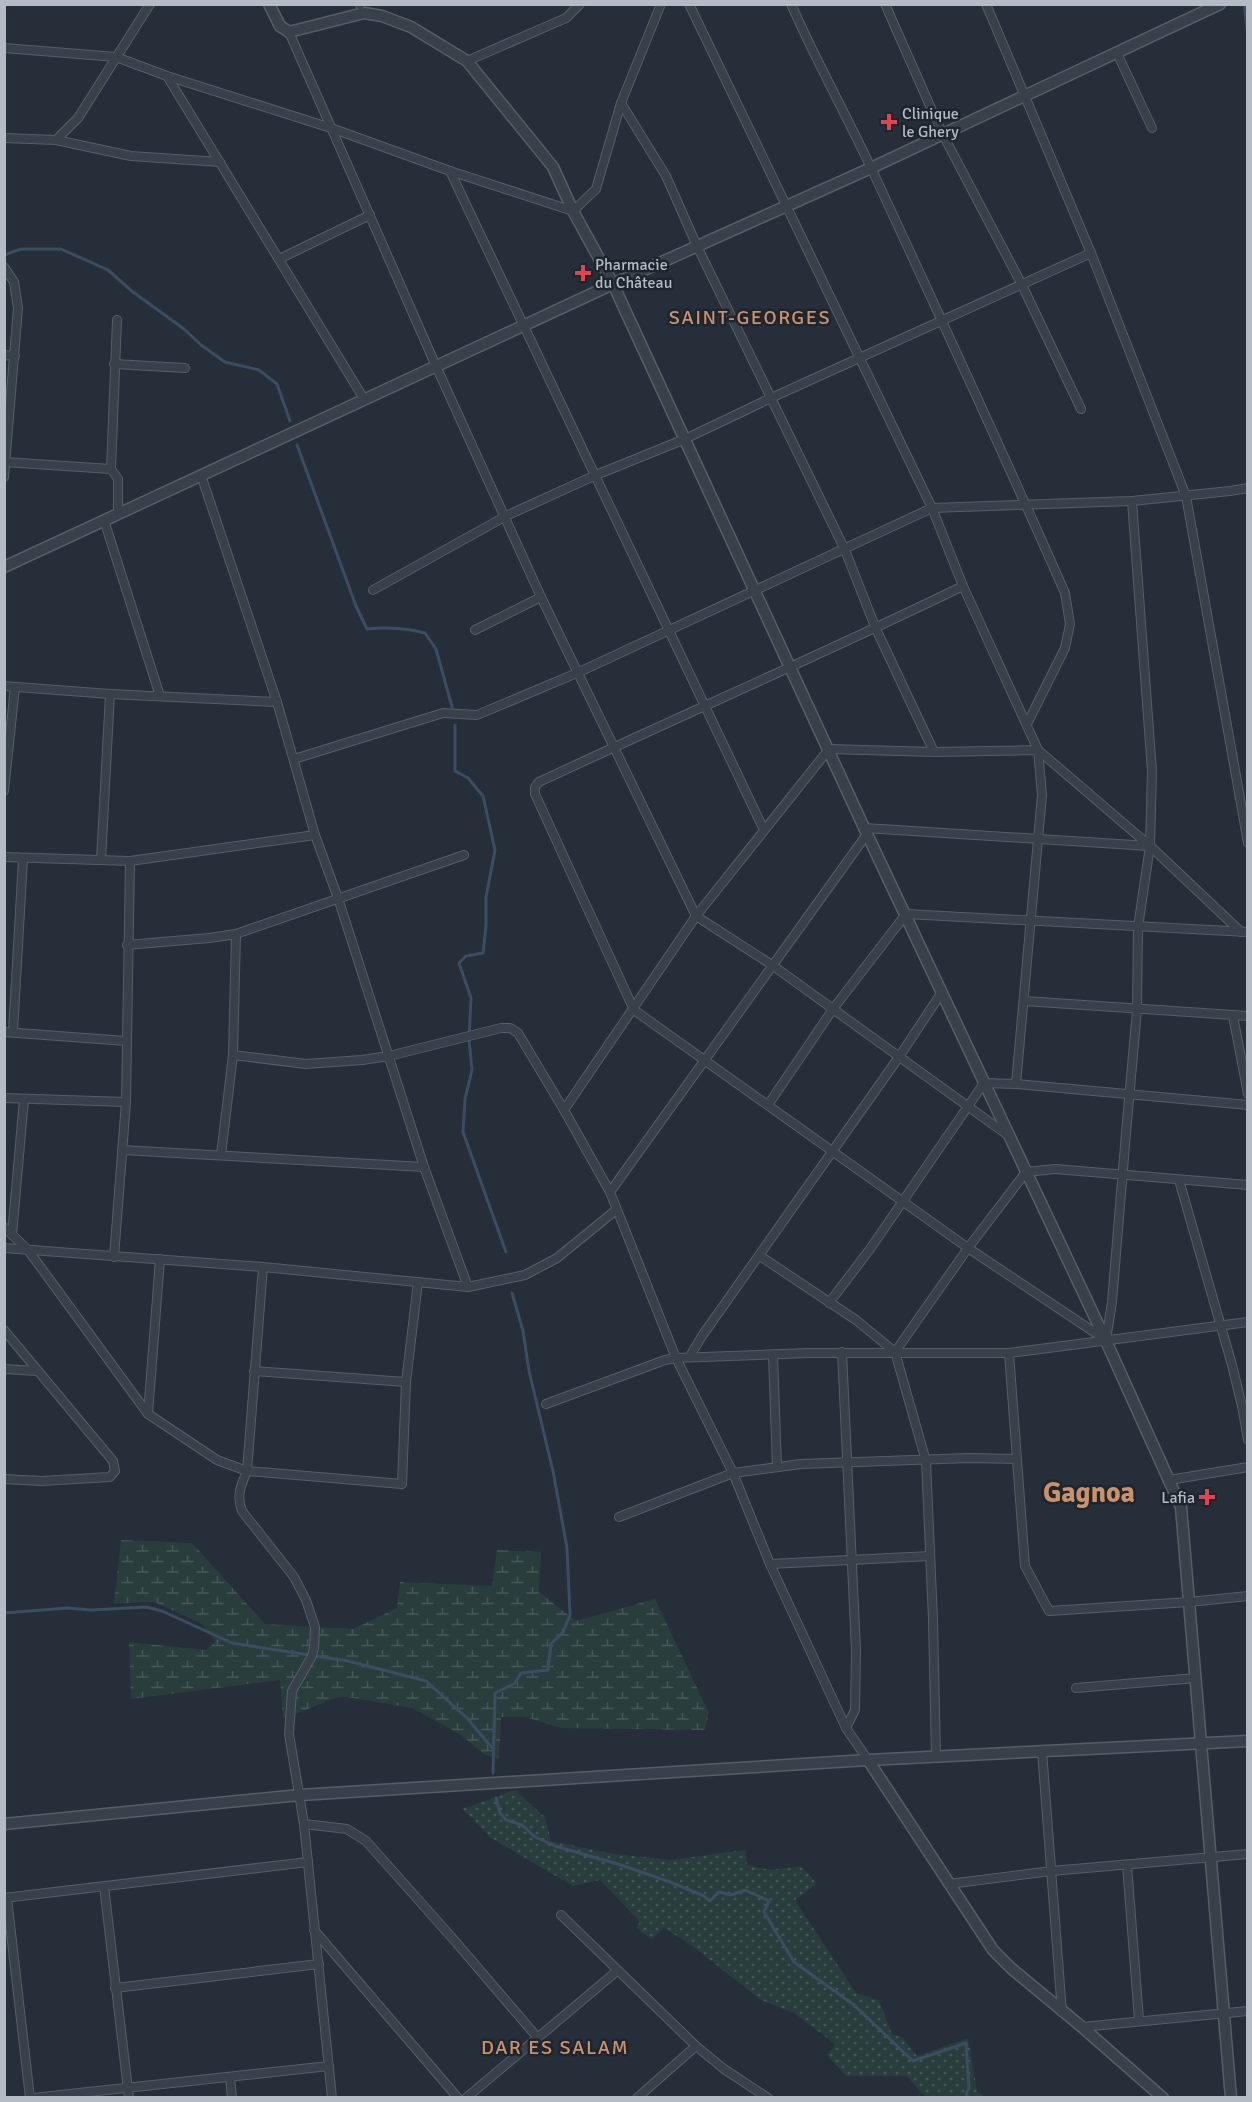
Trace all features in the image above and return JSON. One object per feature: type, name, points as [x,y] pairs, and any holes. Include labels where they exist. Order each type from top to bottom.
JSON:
[{"type":"street","points":[[56,140],[78,118],[150,4]]},
{"type":"street","points":[[269,4],[280,26],[289,32],[541,597],[696,916],[772,965],[1009,1136]]},
{"type":"street","points":[[467,61],[566,18],[580,4]]},
{"type":"street","points":[[573,211],[596,189],[621,103],[661,4]]},
{"type":"street","points":[[689,4],[932,508],[963,586],[1038,750],[1041,795],[1016,1084]]},
{"type":"street","points":[[791,4],[871,168],[1065,593],[1070,624],[1065,648],[1027,724]]},
{"type":"street","points":[[885,4],[942,134],[1022,285],[1082,410]]},
{"type":"street","points":[[986,4],[1092,253],[1186,496],[1248,843]]},
{"type":"street","points":[[4,567],[613,284],[871,168],[1220,4]]},
{"type":"street","points":[[289,32],[361,7],[411,27],[467,61],[552,167],[613,284],[866,831],[1106,1341],[1181,1507],[1231,2097]]},
{"type":"street","points":[[4,48],[116,57],[573,211]]},
{"type":"street","points":[[1117,53],[1152,128]]},
{"type":"street","points":[[167,76],[364,399]]},
{"type":"street","points":[[621,103],[666,176],[697,246],[845,550],[876,629],[934,752]]},
{"type":"street","points":[[4,138],[56,140],[131,156],[220,162]]},
{"type":"street","points":[[450,171],[764,830]]},
{"type":"street","points":[[279,259],[370,215]]},
{"type":"street","points":[[373,590],[506,516],[596,475],[685,439],[1092,253]]},
{"type":"street","points":[[4,267],[14,282],[17,295],[15,356],[4,477]]},
{"type":"street","points":[[117,320],[111,469],[118,479],[118,513]]},
{"type":"street","points":[[4,355],[15,356]]},
{"type":"street","points":[[114,364],[185,368]]},
{"type":"street","points":[[5,462],[111,469]]},
{"type":"street","points":[[201,475],[276,702],[315,835],[338,898],[424,1167],[468,1287]]},
{"type":"street","points":[[294,759],[443,713],[477,715],[577,673],[932,508],[1132,501],[1248,488]]},
{"type":"street","points":[[1106,1341],[1112,1302],[1137,1010],[1138,927],[1150,846],[1152,771],[1132,501]]},
{"type":"street","points":[[104,520],[160,696]]},
{"type":"street","points":[[963,586],[876,629],[790,666],[539,782],[535,787],[535,794],[634,1010],[968,1248],[1106,1341]]},
{"type":"street","points":[[475,630],[541,597]]},
{"type":"street","points":[[4,686],[276,702]]},
{"type":"street","points":[[4,791],[15,687]]},
{"type":"street","points":[[101,860],[110,694]]},
{"type":"street","points":[[829,749],[934,752],[1038,750],[1150,846],[1244,932]]},
{"type":"street","points":[[564,1110],[696,916],[829,749]]},
{"type":"street","points":[[866,831],[1150,846]]},
{"type":"street","points":[[610,1192],[866,831]]},
{"type":"street","points":[[4,857],[130,861],[315,835]]},
{"type":"street","points":[[127,945],[236,934],[464,855]]},
{"type":"street","points":[[23,859],[9,1032],[126,1041]]},
{"type":"street","points":[[114,1257],[126,1102],[130,861]]},
{"type":"street","points":[[906,914],[1244,932]]},
{"type":"street","points":[[768,1105],[833,1009],[906,914]]},
{"type":"street","points":[[221,1155],[233,1055],[236,934]]},
{"type":"street","points":[[690,1356],[942,993]]},
{"type":"street","points":[[1024,1001],[1248,1016]]},
{"type":"street","points":[[1233,1016],[1248,1095]]},
{"type":"street","points":[[233,1055],[306,1064],[389,1056],[501,1028],[510,1028],[518,1033],[610,1192],[676,1358],[733,1473],[770,1564],[846,1728],[993,1950],[1012,1969],[1163,2097]]},
{"type":"street","points":[[984,1083],[1248,1105]]},
{"type":"street","points":[[829,1303],[984,1083]]},
{"type":"street","points":[[4,1098],[126,1102]]},
{"type":"street","points":[[12,1234],[24,1099]]},
{"type":"street","points":[[122,1150],[424,1167]]},
{"type":"street","points":[[896,1352],[968,1248],[1026,1172],[1055,1169],[1248,1185]]},
{"type":"street","points":[[1179,1180],[1242,1406],[1248,1440]]},
{"type":"street","points":[[4,1248],[263,1267],[468,1287],[525,1275],[557,1258],[616,1209]]},
{"type":"street","points":[[4,1227],[28,1250],[148,1414],[217,1460],[248,1471],[402,1484],[406,1382],[418,1282]]},
{"type":"street","points":[[760,1257],[856,1320],[896,1352],[926,1461],[936,1757]]},
{"type":"street","points":[[148,1414],[160,1259]]},
{"type":"street","points":[[263,1267],[248,1471],[240,1489],[238,1501],[242,1511],[294,1577],[306,1600],[315,1627],[312,1656],[292,1691],[289,1720],[291,1751],[304,1824],[332,2097]]},
{"type":"street","points":[[546,1404],[665,1360],[690,1356],[896,1352],[1009,1353],[1248,1322]]},
{"type":"street","points":[[4,1330],[113,1461],[115,1471],[110,1477],[42,1481],[4,1479]]},
{"type":"street","points":[[842,1353],[856,1650],[855,1710],[846,1728]]},
{"type":"street","points":[[1009,1353],[1025,1566],[1049,1611],[1248,1596]]},
{"type":"street","points":[[773,1355],[777,1467]]},
{"type":"street","points":[[4,1369],[38,1371]]},
{"type":"street","points":[[254,1371],[406,1382]]},
{"type":"street","points":[[619,1517],[733,1473],[777,1467],[848,1463],[969,1458],[1016,1459]]},
{"type":"street","points":[[1169,1480],[1248,1467]]},
{"type":"street","points":[[770,1564],[930,1556]]},
{"type":"street","points":[[1077,1688],[1196,1678]]},
{"type":"street","points":[[4,1824],[300,1795],[868,1760],[1248,1741]]},
{"type":"street","points":[[1042,1751],[1062,2012]]},
{"type":"street","points":[[304,1824],[347,1829],[366,1841],[537,2037]]},
{"type":"street","points":[[949,1884],[1051,1871],[1248,1854]]},
{"type":"street","points":[[308,1862],[6,1898],[31,2097],[329,2066]]},
{"type":"street","points":[[1127,1866],[1139,2020]]},
{"type":"street","points":[[104,1886],[129,2097]]},
{"type":"street","points":[[561,1915],[696,2046],[724,2069],[768,2097]]},
{"type":"street","points":[[314,1929],[458,2097]]},
{"type":"street","points":[[116,1988],[319,1964]]},
{"type":"street","points":[[466,2097],[617,1971]]},
{"type":"street","points":[[1082,2026],[1248,2011]]},
{"type":"street","points":[[637,2097],[696,2046]]},
{"type":"street","points":[[230,2077],[232,2097]]},
{"type":"green space","points":[[121,1540],[192,1543],[265,1624],[353,1629],[397,1608],[400,1582],[492,1586],[497,1550],[541,1552],[539,1592],[576,1621],[655,1599],[709,1713],[705,1730],[561,1728],[525,1717],[501,1717],[499,1760],[484,1754],[461,1735],[412,1708],[347,1697],[335,1698],[283,1718],[280,1680],[131,1699],[129,1642],[206,1650],[215,1641],[202,1624],[155,1602],[114,1603]]},
{"type":"green space","points":[[515,1790],[545,1817],[551,1841],[614,1854],[671,1860],[745,1850],[747,1865],[771,1870],[801,1866],[817,1884],[795,1900],[856,1993],[879,2000],[892,2034],[903,2038],[917,2056],[968,2038],[977,2091],[985,2097],[925,2097],[907,2076],[846,2076],[827,2055],[835,2044],[794,2013],[761,2000],[691,1945],[664,1928],[652,1939],[636,1928],[640,1922],[600,1880],[573,1886],[491,1838],[462,1809]]},
{"type":"waterway","points":[[1244,4],[1248,36]]},
{"type":"waterway","points":[[4,255],[21,249],[61,249],[108,270],[133,292],[225,362],[259,370],[277,384],[290,421]]},
{"type":"waterway","points":[[297,445],[356,606],[367,629],[396,628],[425,633],[436,649],[452,707]]},
{"type":"waterway","points":[[455,725],[455,771],[468,778],[483,796],[495,850],[486,897],[483,953],[466,956],[459,963],[471,998],[469,1040],[472,1070],[465,1099],[463,1132],[506,1252]]},
{"type":"waterway","points":[[493,1773],[495,1693],[514,1684],[521,1673],[548,1670],[551,1644],[563,1632],[570,1615],[567,1548],[553,1471],[529,1371],[523,1331],[512,1293]]},
{"type":"waterway","points":[[4,1613],[67,1608],[91,1610],[146,1607],[162,1611],[232,1643],[348,1661],[426,1681],[467,1718],[493,1749]]},
{"type":"waterway","points":[[496,1798],[500,1813],[506,1820],[522,1825],[535,1837],[555,1846],[670,1882],[702,1895],[710,1901],[719,1892],[731,1895],[745,1890],[769,1901],[764,1912],[794,1962],[854,2005],[913,2061],[966,2043],[969,2088],[965,2098]]},
{"type":"place","name":"Clinique le Ghery","points":[[889,122]]},
{"type":"place","name":"Pharmacie du Château","points":[[583,273]]},
{"type":"place","name":"Lafia","points":[[1207,1497]]},
{"type":"district","name":"SAINT-GEORGES","points":[[750,317]]},
{"type":"district","name":"Gagnoa","points":[[1089,1492]]},
{"type":"district","name":"DAR ES SALAM","points":[[555,2047]]}]
